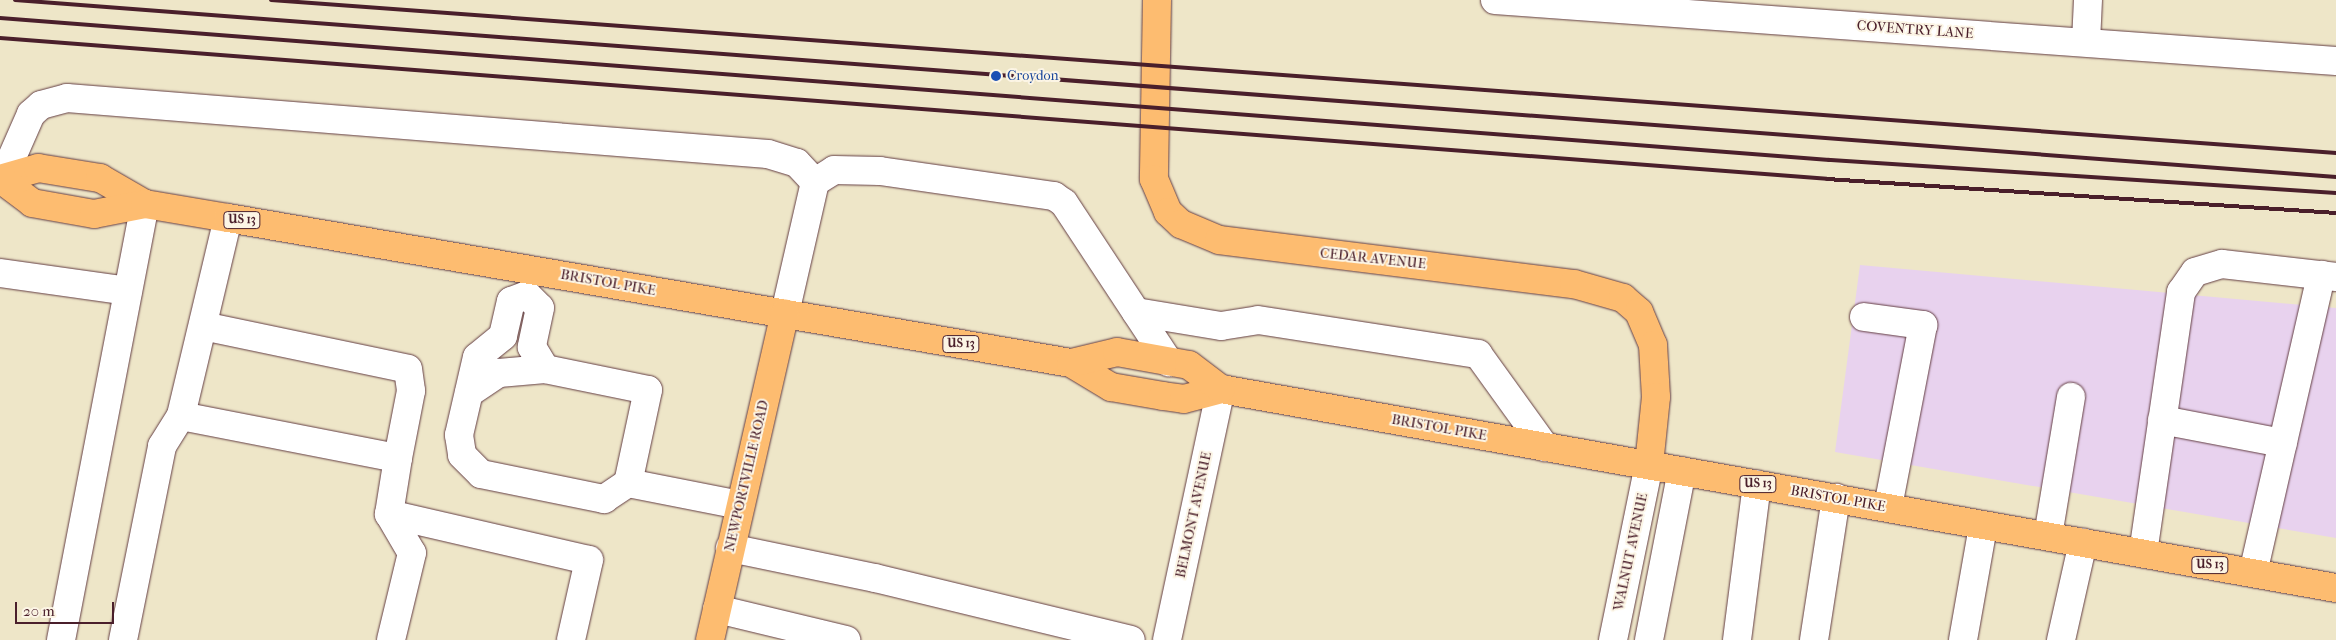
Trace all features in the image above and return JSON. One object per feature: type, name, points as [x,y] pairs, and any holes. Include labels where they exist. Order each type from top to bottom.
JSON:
[{"type":"main road","name":"CEDAR AVENUE","points":[[1157,0],[1154,179],[1168,212],[1181,224],[1219,240],[1574,284],[1624,298],[1639,312],[1653,345],[1656,398],[1650,465]]},
{"type":"main road","name":"BRISTOL PIKE","points":[[1,180],[38,168],[100,178],[145,204],[228,218],[530,283],[784,313],[1071,363],[1111,387],[1184,399],[1221,390],[1545,446],[2336,588]]},
{"type":"main road","name":"BRISTOL PIKE","points":[[1,180],[32,203],[94,214],[145,204]]},
{"type":"main road","name":"NEWPORTVILLE ROAD","points":[[710,640],[784,313]]},
{"type":"main road","name":"BRISTOL PIKE","points":[[1071,363],[1117,352],[1189,365],[1221,390]]},
{"type":"street","name":"COVENTRY LANE","points":[[1495,0],[1830,12],[2086,42],[2336,61]]},
{"type":"street","points":[[2086,42],[2088,0]]},
{"type":"street","points":[[1,180],[31,114],[41,105],[67,98],[768,154],[797,163],[815,182]]},
{"type":"street","points":[[784,313],[815,182],[823,174],[850,169],[1054,196],[1064,204],[1169,362]]},
{"type":"street","points":[[61,640],[145,204]]},
{"type":"street","points":[[124,640],[162,446],[181,416],[228,218]]},
{"type":"street","points":[[2143,553],[2181,292],[2194,272],[2222,264],[2329,276],[2283,442],[2253,573]]},
{"type":"street","points":[[0,274],[128,291]]},
{"type":"street","points":[[469,393],[499,374],[545,369],[648,390],[628,483],[604,499],[481,474],[462,455],[459,435],[477,357],[502,336],[511,301],[530,283],[540,308],[532,347],[545,369]]},
{"type":"street","points":[[1136,312],[1222,326],[1258,320],[1478,354],[1545,446]]},
{"type":"street","points":[[1864,317],[1923,325],[1888,508]]},
{"type":"street","points":[[203,326],[408,369],[411,391],[398,458],[390,514],[412,553],[391,640]]},
{"type":"street","name":"BELMONT AVENUE","points":[[1167,640],[1221,390]]},
{"type":"street","points":[[2048,536],[2071,397]]},
{"type":"street","points":[[181,416],[398,458]]},
{"type":"street","points":[[2162,420],[2283,442]]},
{"type":"street","name":"WALNUT AVENUE","points":[[1613,640],[1650,465]]},
{"type":"street","points":[[1649,640],[1682,471]]},
{"type":"street","points":[[628,483],[740,505]]},
{"type":"street","points":[[1737,640],[1757,484]]},
{"type":"street","points":[[1814,640],[1836,498]]},
{"type":"street","points":[[390,514],[589,560],[571,640]]},
{"type":"street","points":[[1963,640],[1983,526]]},
{"type":"street","points":[[2062,640],[2083,542]]},
{"type":"street","points":[[730,548],[875,578],[1130,640]]},
{"type":"street","points":[[717,609],[846,640]]},
{"type":"shaded area","points":[[1860,265],[2336,308],[2336,538],[1835,452]]},
{"type":"railway","points":[[15,0],[2336,177]]},
{"type":"railway","points":[[271,0],[2336,153]]},
{"type":"railway","points":[[0,18],[1829,160],[2336,193]]},
{"type":"railway","points":[[0,38],[1827,179],[2336,213]]},
{"type":"place","name":"Croydon","points":[[996,76]]}]
